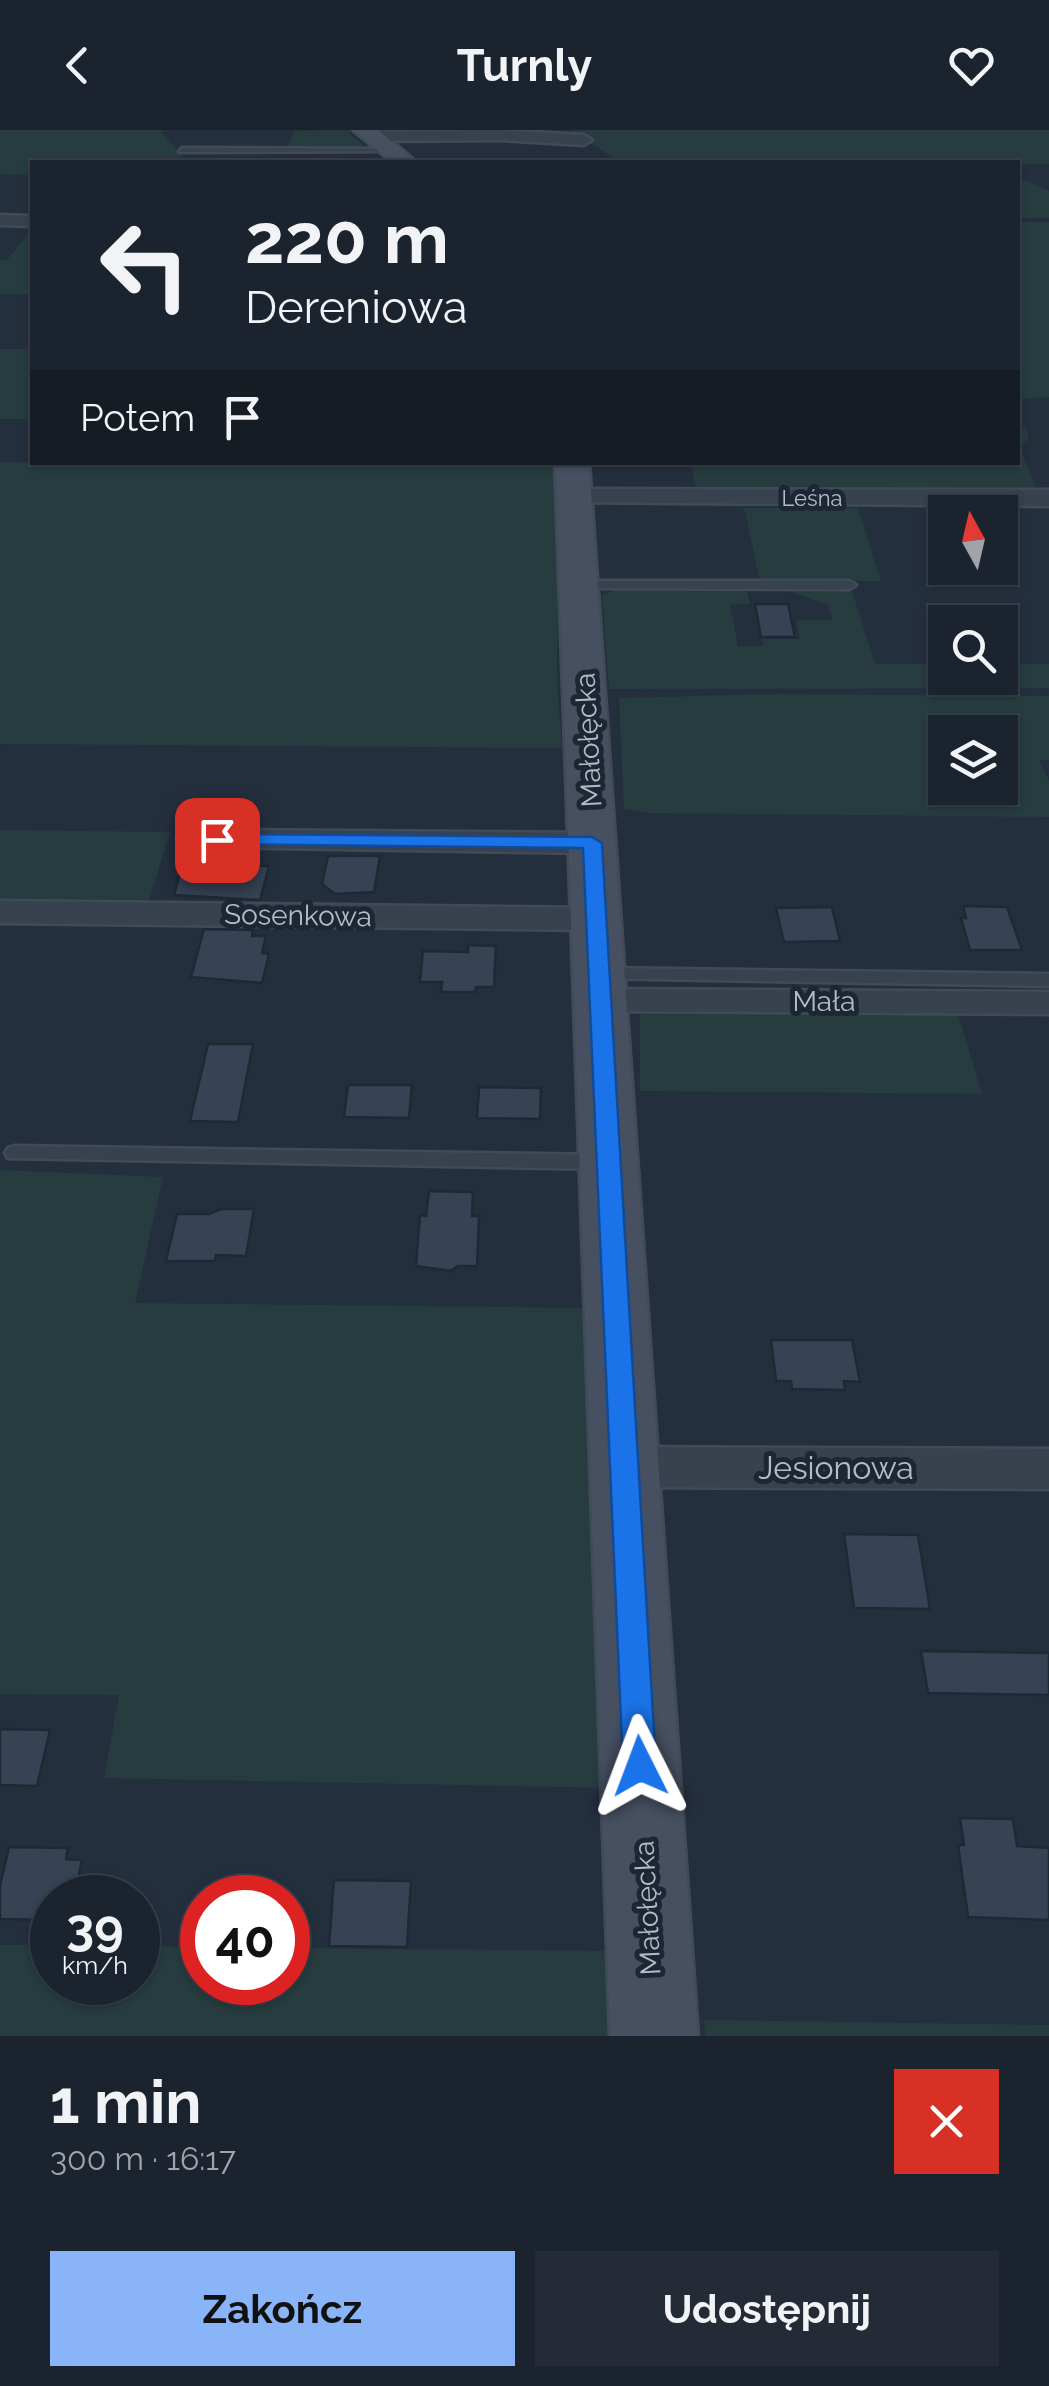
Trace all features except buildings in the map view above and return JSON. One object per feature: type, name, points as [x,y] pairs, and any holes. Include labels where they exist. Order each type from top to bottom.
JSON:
[{"type":"street","points":[[368,133],[584,140]]},
{"type":"street","points":[[368,133],[397,157]]},
{"type":"street","points":[[0,220],[30,220]]},
{"type":"street","name":"Leśna","points":[[574,480],[1049,498]]},
{"type":"street","name":"Małołęcka","points":[[574,480],[654,2036]]},
{"type":"street","points":[[217,840],[592,843]]},
{"type":"street","name":"Sosenkowa","points":[[0,912],[598,964]]},
{"type":"street","name":"Mała","points":[[598,964],[1049,1003]]},
{"type":"street","name":"Jesionowa","points":[[624,1467],[1049,1469]]},
{"type":"lane","points":[[182,150],[397,157]]},
{"type":"lane","points":[[580,585],[849,584]]},
{"type":"lane","points":[[598,964],[1049,980]]},
{"type":"lane","points":[[15,1153],[607,1162]]},
{"type":"green space","points":[[0,130],[168,130],[161,132],[186,160],[30,160],[30,175],[0,174]]},
{"type":"green space","points":[[357,130],[348,133],[370,150],[287,150],[294,131],[252,131]]},
{"type":"green space","points":[[570,130],[1049,130],[1049,164],[1020,164],[1020,160],[617,160]]},
{"type":"green space","points":[[1020,178],[1049,191],[1049,218],[1020,218]]},
{"type":"green space","points":[[1020,222],[1049,222],[1049,397],[1020,399]]},
{"type":"green space","points":[[30,231],[30,294],[0,294],[0,260],[7,260]]},
{"type":"green space","points":[[0,349],[30,349],[30,419],[0,419]]},
{"type":"green space","points":[[1020,426],[1025,426],[1029,437],[1020,449]]},
{"type":"green space","points":[[1020,449],[1035,486],[1029,495],[697,494],[691,465],[1020,465]]},
{"type":"green space","points":[[0,462],[558,465],[557,685],[562,748],[0,744]]},
{"type":"green space","points":[[744,508],[858,508],[881,581],[760,581]]},
{"type":"green space","points":[[615,590],[747,591],[750,604],[730,605],[738,646],[763,646],[762,639],[800,639],[796,620],[833,620],[828,605],[789,591],[852,591],[875,664],[928,664],[928,688],[609,689],[602,595]]},
{"type":"green space","points":[[1018,664],[1049,664],[1049,688],[1018,688]]},
{"type":"green space","points":[[777,694],[1049,696],[1049,760],[1039,760],[1049,781],[1049,817],[651,813],[624,809],[619,698]]},
{"type":"green space","points":[[0,830],[170,832],[148,904],[0,903]]},
{"type":"green space","points":[[640,1013],[958,1014],[982,1094],[640,1091]]},
{"type":"green space","points":[[0,1170],[163,1177],[135,1303],[591,1308],[612,1788],[104,1778],[119,1695],[0,1694]]},
{"type":"green space","points":[[0,1945],[30,1945],[30,2005],[160,2005],[160,1946],[180,1947],[180,2005],[310,2005],[310,1948],[616,1951],[620,2036],[0,2036]]},
{"type":"green space","points":[[704,2020],[1049,2025],[1049,2036],[705,2036]]},
{"type":"route","points":[[217,840],[592,843],[640,1766]]}]
